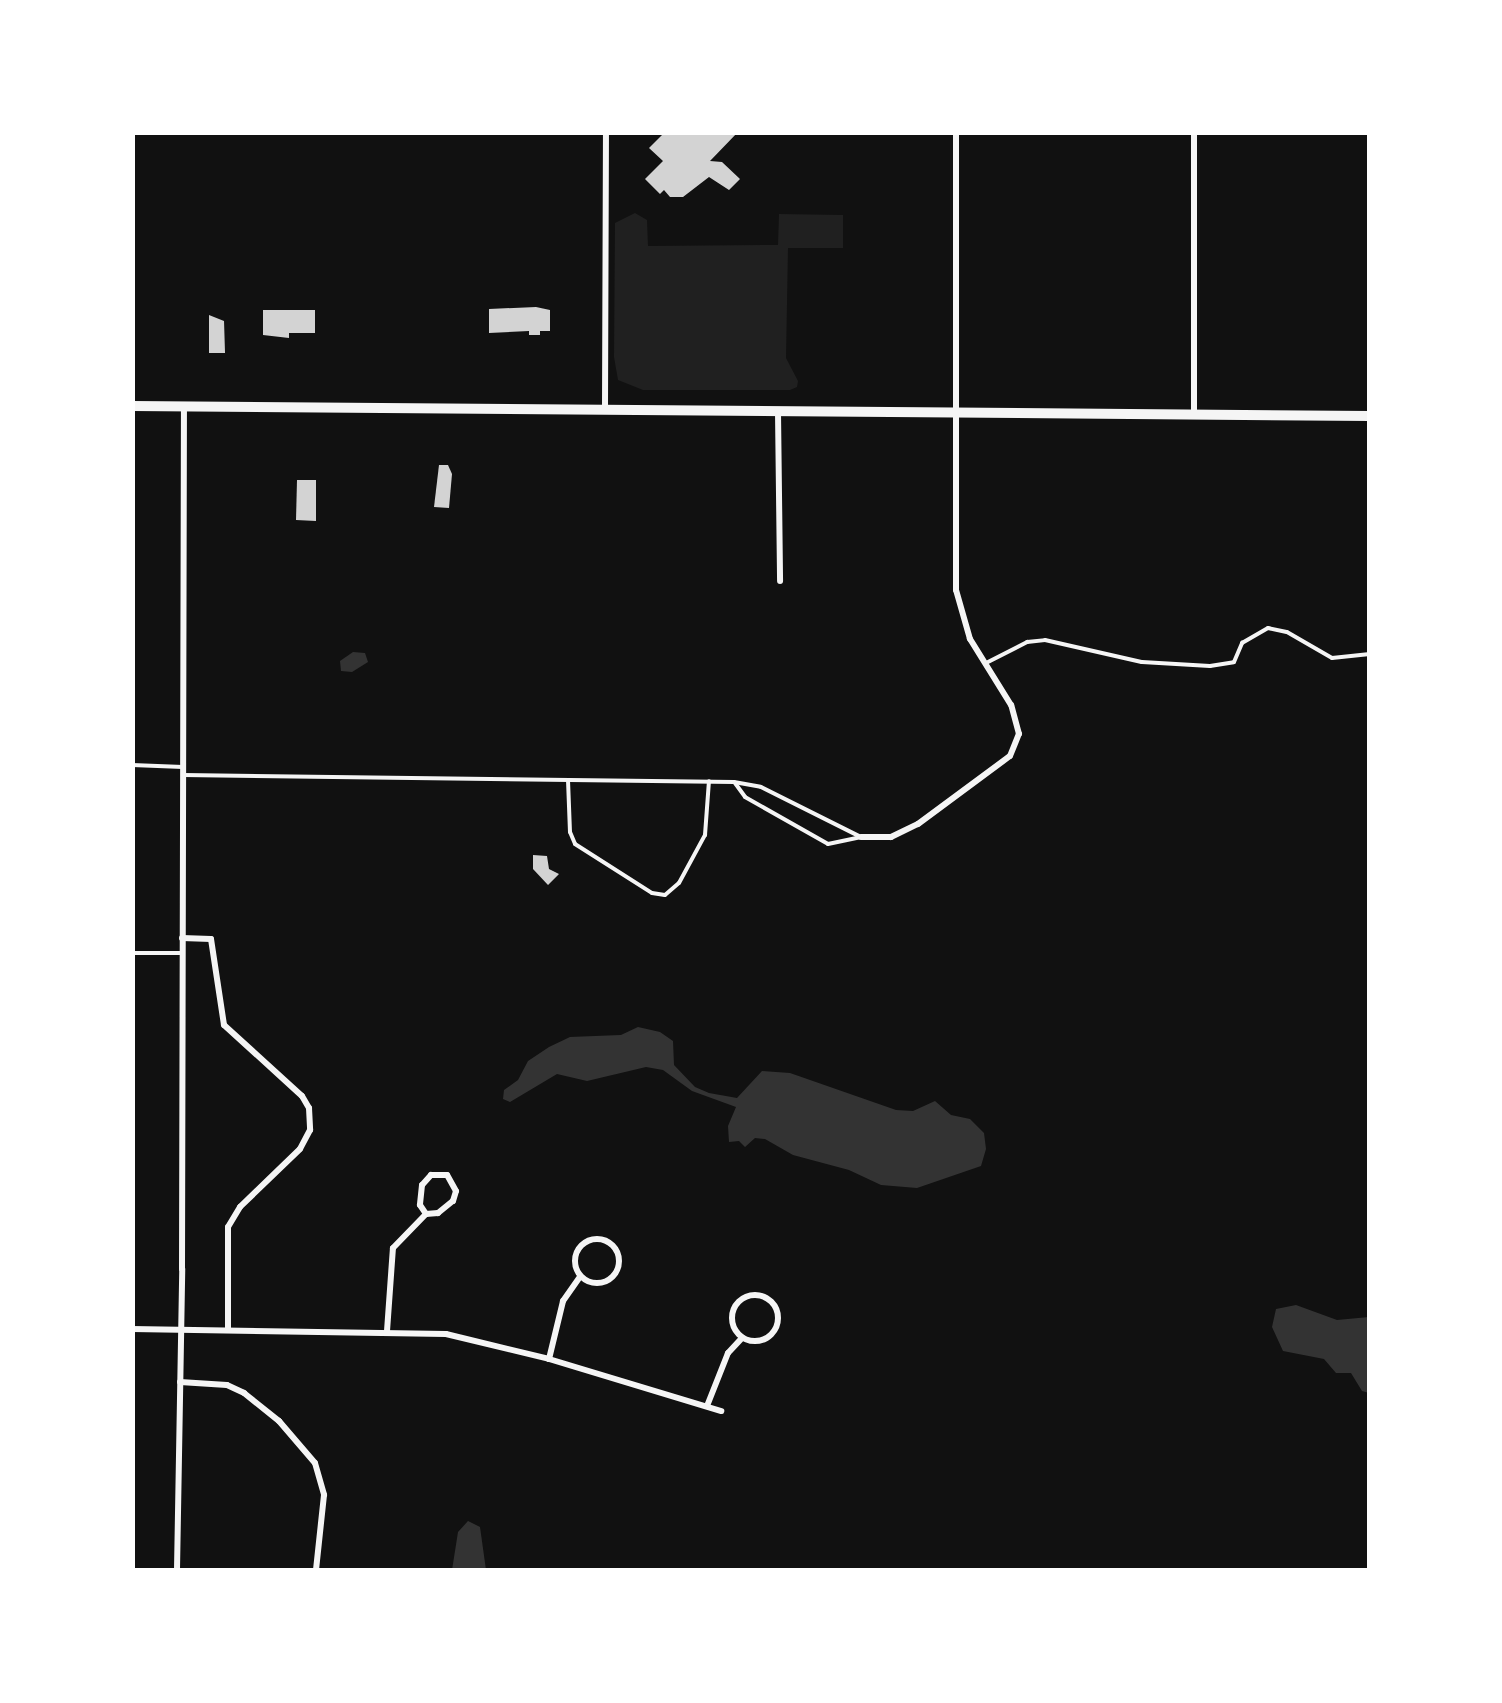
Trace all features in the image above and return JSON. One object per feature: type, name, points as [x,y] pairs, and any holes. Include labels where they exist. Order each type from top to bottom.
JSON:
[{"type":"main road","points":[[132,406],[1370,416]]},
{"type":"street","points":[[605,409],[606,132]]},
{"type":"street","points":[[860,838],[903,833],[970,788],[1015,750],[1019,734],[1015,715],[964,624],[956,590],[956,132]]},
{"type":"street","points":[[1194,132],[1194,414]]},
{"type":"street","points":[[178,1566],[184,406]]},
{"type":"street","points":[[778,411],[780,581]]},
{"type":"street","points":[[182,938],[212,939],[224,1025],[309,1108],[310,1130],[300,1149],[240,1208],[228,1227],[228,1330]]},
{"type":"street","points":[[387,1331],[390,1256],[399,1238],[426,1214],[438,1213],[453,1201],[456,1191],[446,1175],[431,1175],[422,1186],[420,1205],[426,1214]]},
{"type":"street","points":[[549,1359],[563,1301],[580,1277],[575,1256],[584,1244],[602,1240],[617,1250],[618,1272],[601,1281],[580,1277]]},
{"type":"street","points":[[749,1296],[766,1298],[778,1314],[775,1332],[760,1341],[742,1338],[733,1326],[736,1305],[749,1296]]},
{"type":"street","points":[[132,1330],[387,1331],[476,1339],[721,1411]]},
{"type":"street","points":[[707,1406],[728,1353],[742,1338]]},
{"type":"street","points":[[180,1382],[227,1385],[244,1392],[279,1421],[315,1464],[324,1495],[316,1570]]},
{"type":"lane","points":[[985,663],[1027,642],[1045,640],[1142,662],[1210,666],[1234,662],[1242,643],[1268,628],[1287,632],[1332,658],[1370,654]]},
{"type":"lane","points":[[132,766],[183,771],[440,778],[734,782],[762,787],[860,838]]},
{"type":"lane","points":[[568,780],[570,832],[575,844],[652,893],[665,895],[679,883],[706,835],[709,781]]},
{"type":"lane","points":[[734,782],[745,797],[828,844],[860,838]]},
{"type":"lane","points":[[132,953],[182,953]]},
{"type":"shaded area","points":[[635,213],[647,220],[648,246],[778,245],[779,214],[843,215],[843,248],[788,248],[786,358],[798,381],[797,387],[643,390],[618,380],[614,357],[615,223]]},
{"type":"shaded area","points":[[353,652],[365,653],[368,662],[352,672],[341,671],[340,661]]},
{"type":"shaded area","points":[[638,1027],[660,1032],[673,1041],[674,1065],[695,1087],[709,1093],[737,1098],[762,1071],[790,1073],[896,1110],[913,1111],[935,1101],[951,1115],[970,1119],[984,1133],[986,1149],[981,1166],[917,1188],[881,1185],[849,1170],[793,1155],[765,1139],[755,1138],[745,1147],[739,1141],[729,1142],[728,1126],[736,1107],[692,1091],[663,1070],[646,1067],[587,1081],[557,1074],[510,1102],[503,1099],[504,1090],[518,1080],[528,1061],[549,1047],[570,1037],[621,1035]]},
{"type":"shaded area","points":[[1296,1305],[1337,1320],[1369,1317],[1369,1393],[1362,1391],[1351,1373],[1336,1373],[1324,1359],[1283,1351],[1272,1327],[1276,1309]]},
{"type":"shaded area","points":[[468,1521],[480,1527],[486,1570],[452,1570],[458,1532]]},
{"type":"building","points":[[665,132],[738,132],[710,161],[722,162],[740,179],[729,190],[709,177],[683,197],[670,197],[664,190],[660,194],[645,179],[663,161],[649,148]]},
{"type":"building","points":[[489,309],[550,310],[550,331],[540,331],[540,335],[529,335],[529,331],[489,333]]},
{"type":"building","points":[[263,310],[315,310],[315,333],[289,333],[289,338],[263,335]]},
{"type":"building","points":[[209,315],[224,321],[225,353],[209,353]]},
{"type":"building","points":[[439,465],[448,465],[452,474],[449,508],[434,507]]},
{"type":"building","points":[[297,480],[316,480],[316,521],[296,520]]},
{"type":"building","points":[[533,855],[547,856],[549,869],[559,874],[548,885],[533,869]]}]
